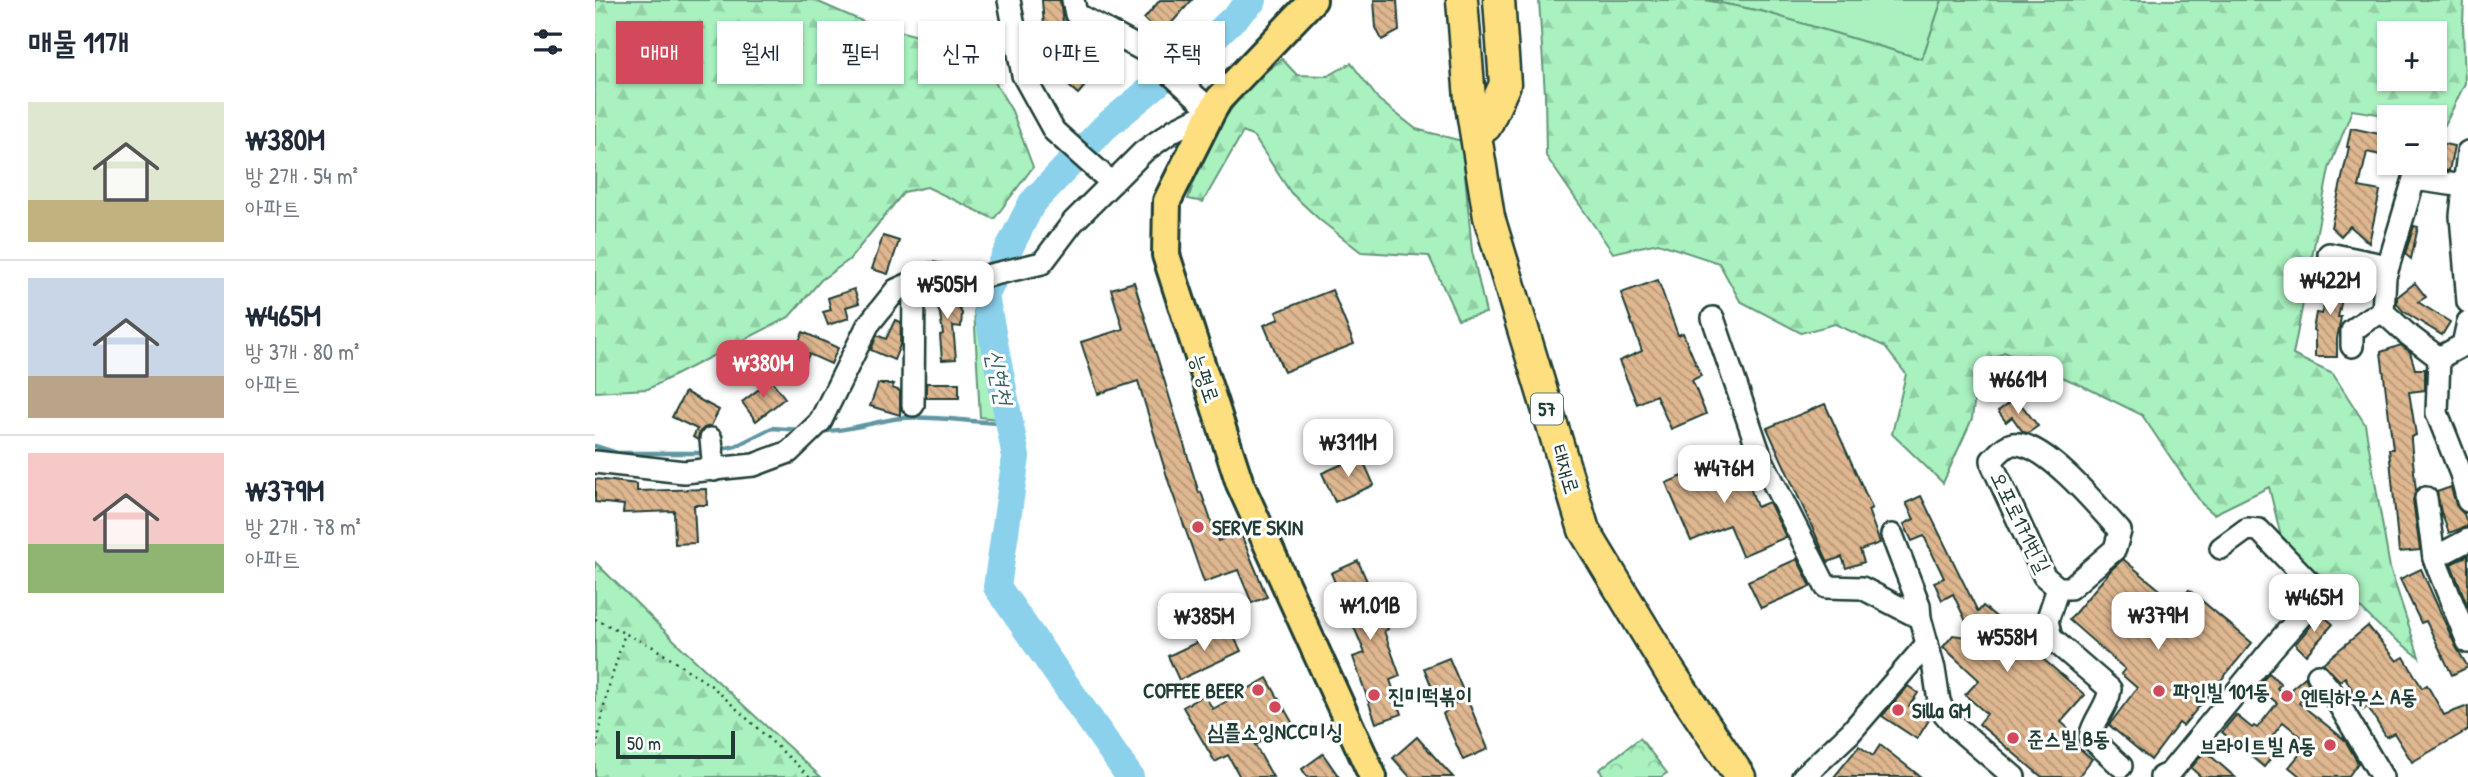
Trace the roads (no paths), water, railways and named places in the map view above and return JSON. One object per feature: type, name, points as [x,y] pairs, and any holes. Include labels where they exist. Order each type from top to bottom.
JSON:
[{"type":"highway","name":"태재로","points":[[1462,0],[1470,99],[1481,127],[1503,218],[1546,369],[1595,522],[1680,668],[1752,777]]},
{"type":"highway","name":"태재로","points":[[1474,0],[1489,217],[1584,530],[1670,673],[1740,777]]},
{"type":"highway","points":[[1481,127],[1505,84],[1499,0]]},
{"type":"main road","name":"능평로","points":[[1313,0],[1219,99],[1212,111],[1167,201],[1166,255],[1240,484],[1373,777]]},
{"type":"street","points":[[1009,0],[1023,75],[1054,131],[1112,183]]},
{"type":"street","points":[[595,462],[684,472],[754,465],[789,452],[820,422],[868,325],[897,290],[932,274],[969,280],[1042,263],[1073,222],[1143,152],[1174,130],[1212,111],[1145,51],[1076,13],[1073,0]]},
{"type":"street","points":[[1450,0],[1460,80],[1481,127]]},
{"type":"street","points":[[2468,152],[2461,216],[2468,302]]},
{"type":"street","points":[[2382,312],[2388,266],[2414,179],[2464,186]]},
{"type":"street","points":[[2329,254],[2388,266]]},
{"type":"street","points":[[913,405],[914,282]]},
{"type":"street","points":[[2353,345],[2352,331],[2382,312]]},
{"type":"street","points":[[2382,312],[2439,358]]},
{"type":"street","points":[[1713,318],[1761,458],[1826,587],[1862,588],[1920,618]]},
{"type":"street","points":[[2439,358],[2463,345],[2468,322]]},
{"type":"street","points":[[2439,358],[2437,413],[2461,474],[2468,500]]},
{"type":"street","points":[[711,439],[714,470]]},
{"type":"street","name":"오포로171번길","points":[[2017,443],[2031,448],[2071,476],[2120,531],[2115,549],[2070,588],[2058,588],[2044,576],[1993,466],[1992,460],[2005,447],[2017,443]]},
{"type":"street","points":[[2427,498],[2434,558],[2468,642]]},
{"type":"street","points":[[2161,777],[2169,774],[2316,599],[2314,587],[2259,530],[2247,529],[2221,548]]},
{"type":"street","points":[[1892,535],[1919,605],[1939,701],[1944,713],[1957,728],[2014,777]]},
{"type":"street","points":[[2434,558],[2468,540]]},
{"type":"street","name":"오포로171번길","points":[[2058,588],[2047,621],[2051,638],[2110,688],[2109,702],[2092,724],[2090,737],[2123,773]]},
{"type":"street","points":[[1803,777],[1850,733],[1927,644]]},
{"type":"street","points":[[2318,675],[2331,691],[2382,777]]},
{"type":"waterway","name":"신현천","points":[[1130,777],[997,587],[1016,457],[985,296],[1032,203],[1105,127],[1216,35],[1253,0]]},
{"type":"waterway","points":[[821,431],[915,417],[1009,423]]},
{"type":"waterway","points":[[717,450],[736,446],[772,428],[802,430]]},
{"type":"waterway","points":[[595,446],[617,453],[705,453]]},
{"type":"place","name":"SERVE SKIN","points":[[1198,527]]},
{"type":"place","name":"COFFEE BEER","points":[[1258,690]]},
{"type":"place","name":"파인빌 101동","points":[[2159,691]]},
{"type":"place","name":"진미떡볶이","points":[[1374,695]]},
{"type":"place","name":"엔틱하우스 A동","points":[[2287,696]]},
{"type":"place","name":"심플소잉NCC미싱","points":[[1275,707]]},
{"type":"place","name":"Silla GM","points":[[1898,710]]},
{"type":"place","name":"준스빌 B동","points":[[2013,738]]},
{"type":"place","name":"브라이트빌 A동","points":[[2330,745]]}]
